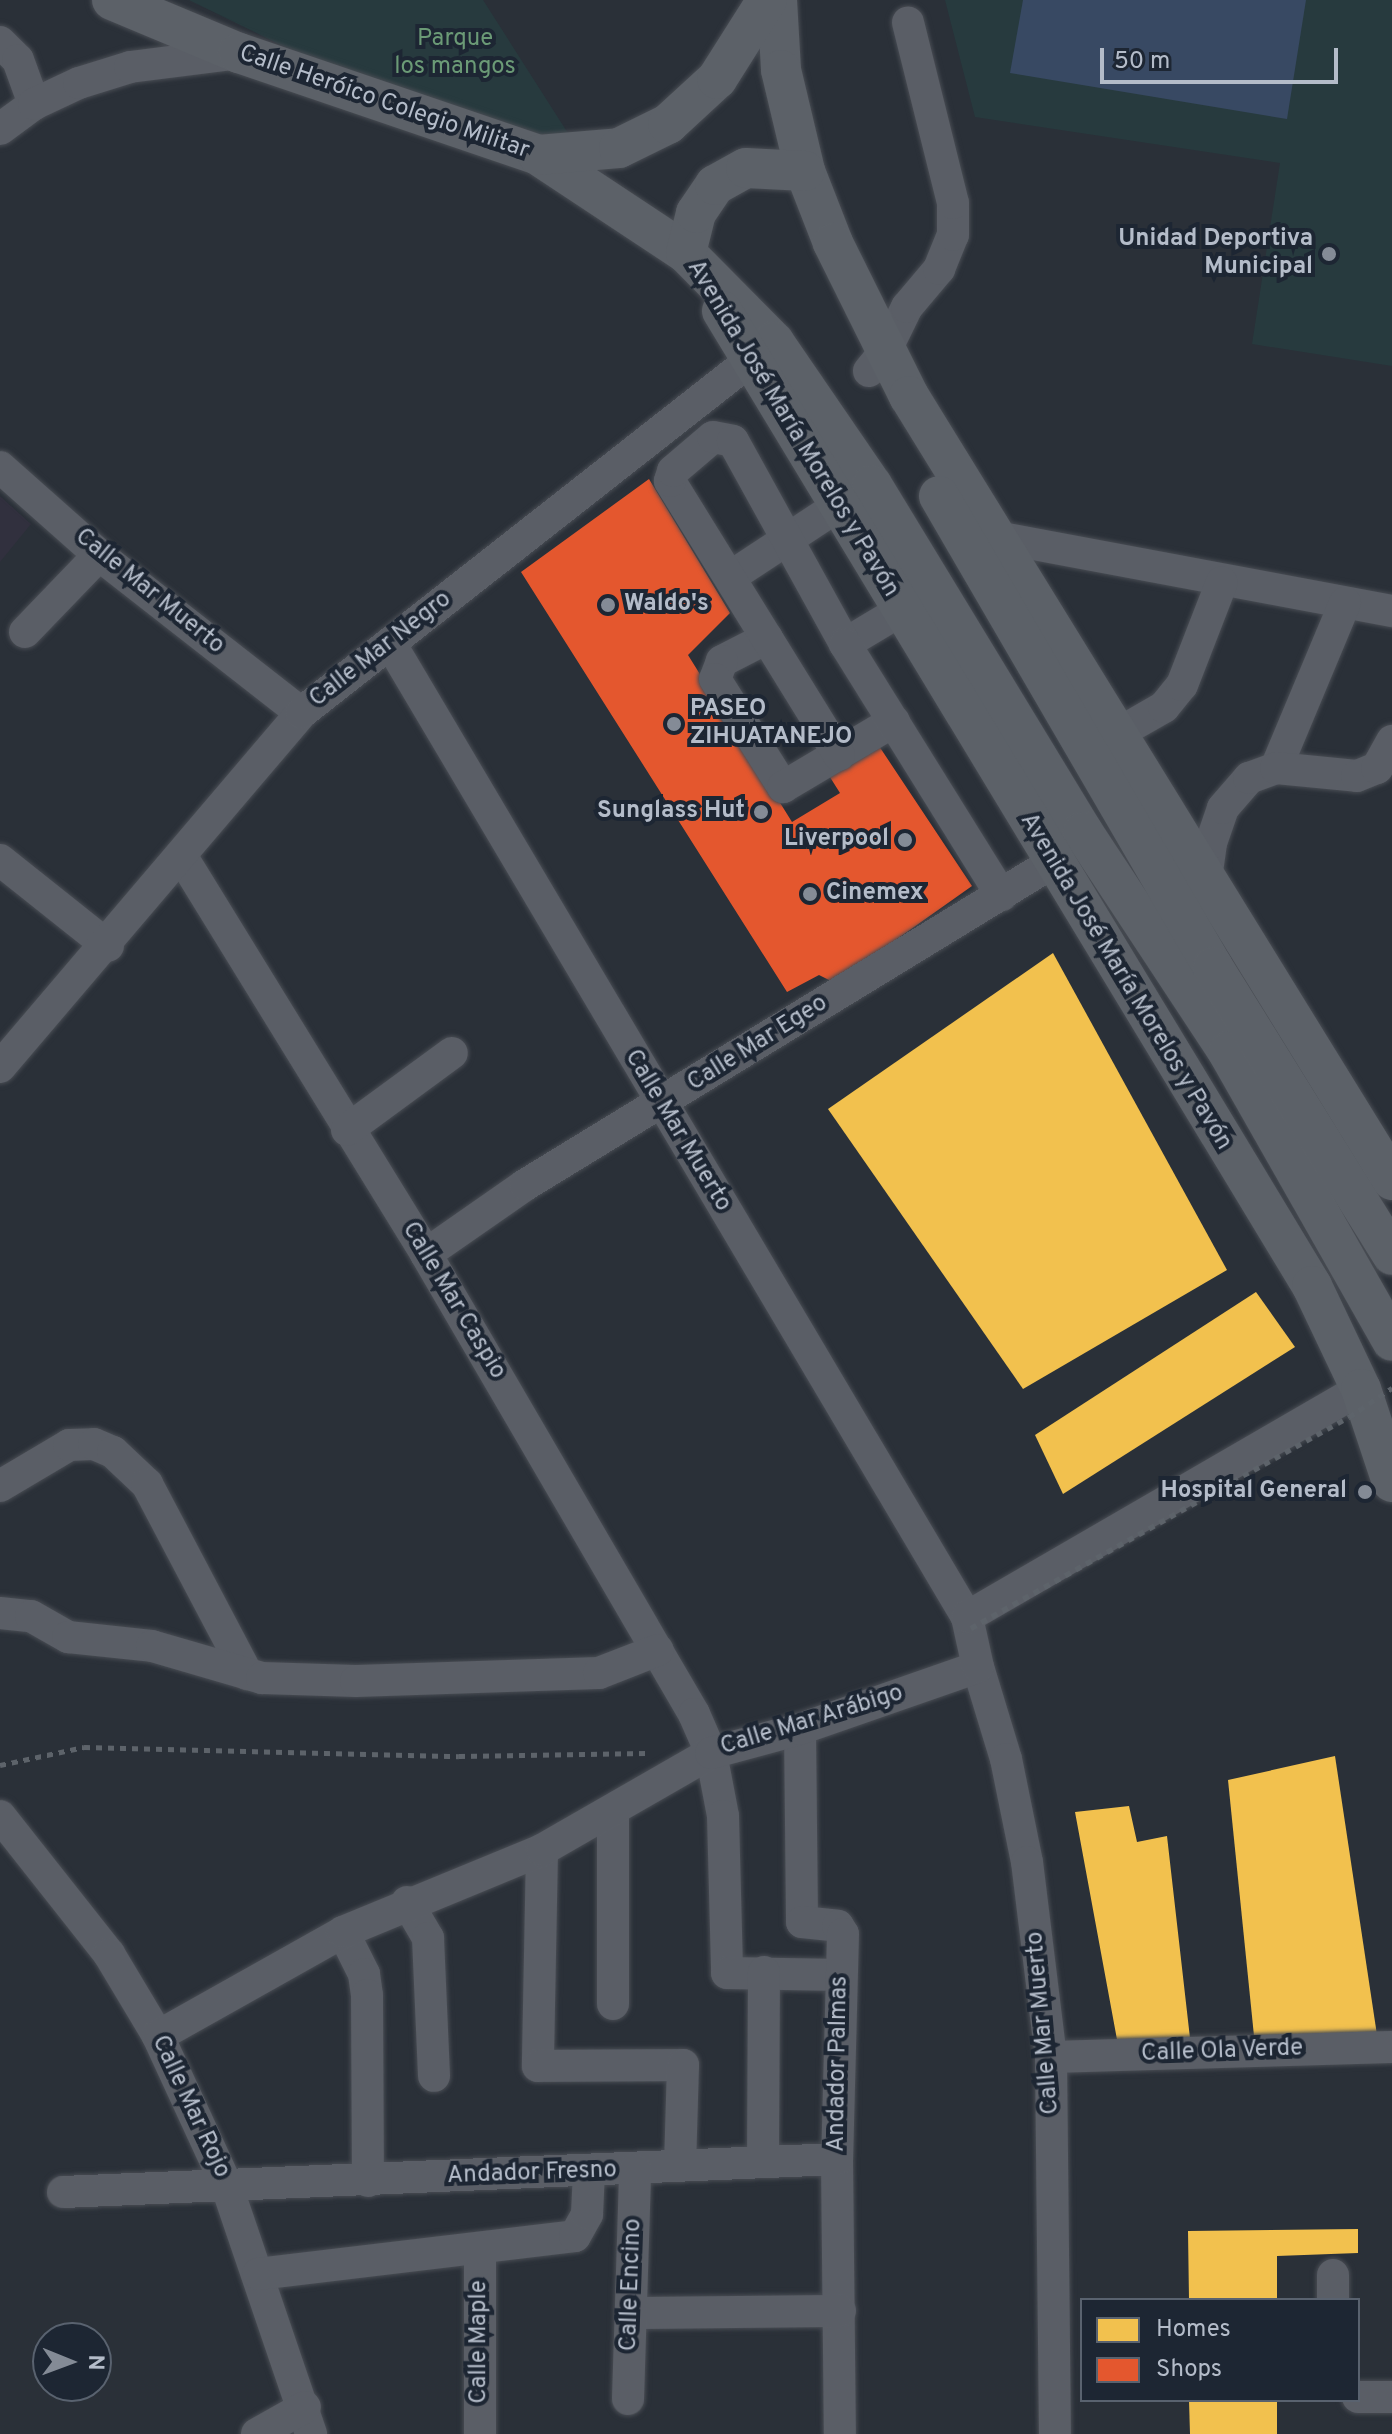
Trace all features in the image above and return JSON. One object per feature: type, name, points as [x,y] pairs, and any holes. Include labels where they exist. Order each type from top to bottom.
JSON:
[{"type":"main road","name":"Calle Heróico Colegio Militar","points":[[112,0],[239,53],[538,155],[686,253]]},
{"type":"main road","points":[[538,155],[619,148],[668,124],[717,79],[767,0]]},
{"type":"main road","points":[[777,0],[781,70],[805,171],[878,360],[1213,967],[1392,1255]]},
{"type":"main road","points":[[686,253],[696,213],[715,185],[746,168],[805,171]]},
{"type":"main road","name":"Avenida José María Morelos y Pavón","points":[[686,253],[764,352],[855,495],[1228,1052],[1392,1341]]},
{"type":"main road","points":[[878,360],[909,396],[1392,1180]]},
{"type":"main road","name":"Avenida José María Morelos y Pavón","points":[[855,495],[900,611],[1376,1388],[1392,1482]]},
{"type":"main road","points":[[1187,1084],[1228,1052]]},
{"type":"street","points":[[878,360],[907,307],[939,269],[953,235],[953,203],[908,23]]},
{"type":"street","points":[[0,42],[18,60],[34,104]]},
{"type":"street","points":[[0,129],[34,104],[130,67],[239,53]]},
{"type":"street","name":"Calle Mar Negro","points":[[0,1067],[108,946],[301,713],[764,352]]},
{"type":"street","points":[[839,755],[670,481],[673,471],[713,437],[733,441],[845,644],[1001,895]]},
{"type":"street","name":"Calle Mar Muerto","points":[[0,467],[99,555],[301,713]]},
{"type":"street","points":[[730,577],[855,495]]},
{"type":"street","points":[[996,537],[1222,582],[1392,611]]},
{"type":"street","points":[[25,632],[99,555]]},
{"type":"street","points":[[1117,734],[1164,707],[1182,685],[1222,582]]},
{"type":"street","points":[[1276,768],[1345,603]]},
{"type":"street","points":[[845,644],[900,611]]},
{"type":"street","points":[[767,638],[722,661],[715,679],[775,781],[791,785],[894,721]]},
{"type":"street","name":"Calle Mar Muerto","points":[[390,643],[969,1622]]},
{"type":"street","points":[[1206,879],[1211,843],[1223,808],[1249,778],[1276,768],[1357,776],[1377,768],[1392,741]]},
{"type":"street","name":"Calle Mar Caspio","points":[[182,857],[426,1254],[663,1659],[694,1714],[711,1753]]},
{"type":"street","points":[[0,860],[108,946]]},
{"type":"street","name":"Calle Mar Egeo","points":[[426,1254],[525,1185],[1052,863]]},
{"type":"street","points":[[347,1130],[452,1053]]},
{"type":"street","points":[[978,1667],[969,1622],[1376,1388]]},
{"type":"street","points":[[0,1486],[69,1445],[94,1444],[113,1452],[147,1484],[247,1674]]},
{"type":"street","points":[[0,1613],[31,1616],[68,1637],[152,1646],[247,1674],[356,1681],[599,1673],[663,1659]]},
{"type":"street","name":"Calle Mar Muerto","points":[[978,1667],[1006,1759],[1027,1862],[1051,2057],[1055,2434]]},
{"type":"street","name":"Calle Mar Arábigo","points":[[158,2036],[343,1932],[407,1902],[542,1850],[711,1753],[800,1729],[978,1667]]},
{"type":"street","name":"Andador Palmas","points":[[800,1729],[802,1922],[838,1926],[843,1934],[837,2159],[840,2434]]},
{"type":"street","points":[[711,1753],[723,1816],[727,1973],[841,1975]]},
{"type":"street","points":[[613,1812],[613,2004]]},
{"type":"street","name":"Calle Mar Rojo","points":[[0,1816],[109,1954],[158,2036],[226,2184],[308,2420]]},
{"type":"street","points":[[542,1850],[538,2066],[683,2065],[680,2165]]},
{"type":"street","points":[[407,1902],[428,1938],[434,2076]]},
{"type":"street","points":[[343,1932],[364,1974],[367,1995],[368,2181]]},
{"type":"street","points":[[763,2160],[764,1972]]},
{"type":"street","name":"Calle Ola Verde","points":[[1051,2057],[1392,2047]]},
{"type":"street","name":"Andador Fresno","points":[[63,2192],[837,2159]]},
{"type":"street","name":"Calle Encino","points":[[628,2399],[635,2170]]},
{"type":"street","points":[[258,2274],[480,2251],[575,2236],[587,2214],[589,2171]]},
{"type":"street","name":"Calle Maple","points":[[480,2251],[480,2434]]},
{"type":"street","points":[[632,2313],[840,2311]]},
{"type":"street","points":[[1360,2397],[1392,2397]]},
{"type":"street","points":[[257,2434],[308,2420]]},
{"type":"path","points":[[969,1622],[1349,1417],[1376,1388]]},
{"type":"path","points":[[0,1765],[84,1747],[459,1756],[711,1753]]},
{"type":"shaded area","points":[[0,496],[31,524],[0,562]]},
{"type":"green space","name":"Parque los mangos","points":[[189,0],[483,0],[571,138],[509,130],[428,103],[285,47]]},
{"type":"green space","name":"Unidad Deportiva Municipal","points":[[945,0],[1392,0],[1392,366],[1252,344],[1280,163],[975,117]]},
{"type":"water","points":[[1023,0],[1306,0],[1287,119],[1010,73]]},
{"type":"building: Homes","points":[[1053,953],[1227,1270],[1023,1389],[828,1109]]},
{"type":"building: Homes","points":[[1256,1292],[1295,1347],[1063,1494],[1035,1435]]},
{"type":"building: Homes","points":[[1335,1756],[1377,2035],[1254,2036],[1228,1780]]},
{"type":"building: Homes","points":[[1129,1806],[1137,1842],[1167,1836],[1190,2038],[1118,2045],[1075,1812]]},
{"type":"building: Homes","points":[[1358,2229],[1358,2253],[1277,2256],[1277,2298],[1189,2298],[1188,2231]]},
{"type":"building: Homes","points":[[1189,2402],[1277,2402],[1277,2434],[1190,2434]]},
{"type":"building: Shops","name":"PASEO ZIHUATANEJO","points":[[649,479],[730,613],[688,655],[792,822],[840,793],[828,774],[879,746],[972,886],[835,983],[819,975],[787,992],[521,572]]},
{"type":"place","name":"Unidad Deportiva Municipal","points":[[1329,254]]},
{"type":"place","name":"Waldo's","points":[[608,605]]},
{"type":"place","name":"PASEO ZIHUATANEJO","points":[[674,724]]},
{"type":"place","name":"Sunglass Hut","points":[[761,812]]},
{"type":"place","name":"Liverpool","points":[[905,840]]},
{"type":"place","name":"Cinemex","points":[[810,894]]},
{"type":"place","name":"Hospital General","points":[[1365,1492]]}]
